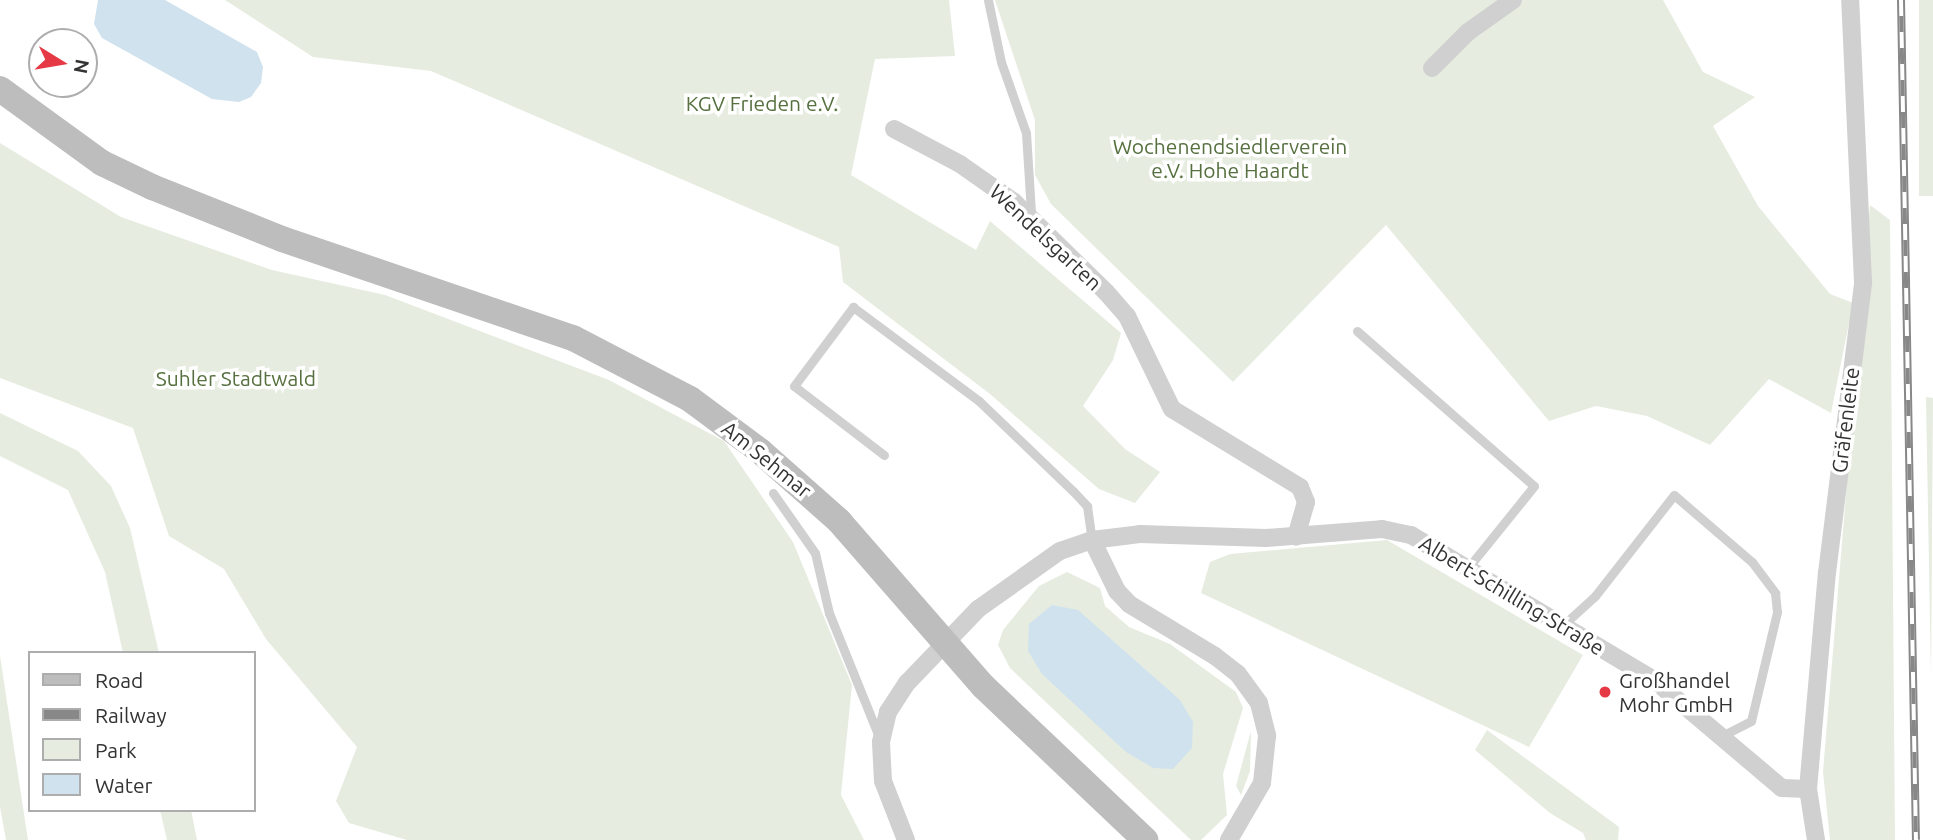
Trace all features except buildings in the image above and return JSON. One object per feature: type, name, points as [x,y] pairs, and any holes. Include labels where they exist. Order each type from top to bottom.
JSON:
[{"type":"main road","name":"Am Sehmar","points":[[0,89],[102,163],[282,239],[551,330],[673,388],[742,437],[813,496],[983,686],[1145,840]]},
{"type":"street","points":[[1432,68],[1468,32],[1513,0]]},
{"type":"street","name":"Gräfenleite","points":[[1816,840],[1808,789],[1826,573],[1863,282],[1850,0]]},
{"type":"street","name":"Wendelsgarten","points":[[894,129],[960,164],[1035,221],[1127,316],[1159,390],[1172,409],[1303,491],[1306,502],[1296,537]]},
{"type":"street","name":"Albert-Schilling-Straße","points":[[906,840],[883,781],[881,741],[888,712],[907,683],[978,609],[1018,578],[1060,551],[1093,540],[1140,534],[1296,537],[1382,529],[1411,535],[1654,680],[1782,788],[1808,789]]},
{"type":"street","points":[[1093,540],[1117,591],[1129,604],[1215,656],[1238,674],[1259,702],[1267,736],[1262,783],[1229,840]]},
{"type":"lane","points":[[988,0],[1001,62],[1026,133],[1027,195],[1035,221]]},
{"type":"lane","points":[[884,455],[794,386],[853,307],[979,401],[1073,491],[1087,506],[1093,540]]},
{"type":"lane","points":[[1357,331],[1534,486],[1467,569]]},
{"type":"lane","points":[[773,494],[815,553],[829,613],[881,741]]},
{"type":"lane","points":[[1562,626],[1595,596],[1674,495],[1752,562],[1775,593],[1777,612],[1751,721],[1719,737]]},
{"type":"green space","name":"KGV Frieden e.V.","points":[[225,0],[949,0],[955,56],[875,59],[851,175],[976,250],[990,221],[1121,333],[1113,360],[1083,406],[1125,449],[1160,472],[1135,503],[1099,489],[990,394],[843,282],[839,247],[431,71],[313,57]]},
{"type":"green space","name":"Wochenendsiedlerverein e.V. Hohe Haardt","points":[[995,0],[1663,0],[1703,72],[1755,97],[1713,126],[1758,206],[1830,294],[1853,303],[1831,413],[1769,379],[1710,445],[1647,416],[1596,406],[1549,421],[1386,225],[1233,382],[1051,204],[1035,175],[1035,120]]},
{"type":"green space","points":[[1919,0],[1933,0],[1933,196],[1919,196]]},
{"type":"green space","name":"Suhler Stadtwald","points":[[0,143],[121,217],[272,270],[385,295],[609,380],[724,441],[793,542],[852,685],[841,795],[864,840],[407,840],[349,823],[336,801],[357,747],[266,639],[224,569],[169,536],[133,428],[0,378]]},
{"type":"green space","points":[[1870,205],[1890,220],[1895,840],[1830,840],[1823,772]]},
{"type":"green space","points":[[1926,397],[1933,398],[1931,677]]},
{"type":"green space","points":[[0,413],[78,451],[111,486],[130,528],[159,651],[123,651],[105,572],[68,490],[0,456]]},
{"type":"green space","points":[[1387,540],[1583,655],[1529,747],[1201,593],[1210,562],[1230,554]]},
{"type":"green space","points":[[1067,572],[1100,588],[1105,606],[1129,627],[1170,644],[1236,692],[1243,708],[1223,774],[1227,815],[1201,840],[1191,840],[1010,668],[998,645],[1003,630],[1039,586]]},
{"type":"green space","points":[[0,656],[28,840],[6,840],[0,807]]},
{"type":"green space","points":[[1487,730],[1619,827],[1618,840],[1586,840],[1583,833],[1550,813],[1475,750]]},
{"type":"green space","points":[[1251,731],[1250,771],[1241,795],[1236,786]]},
{"type":"green space","points":[[160,812],[191,812],[197,840],[167,840]]},
{"type":"water","points":[[98,0],[165,0],[257,52],[263,67],[261,83],[251,97],[239,102],[212,99],[102,38],[94,24]]},
{"type":"water","points":[[1052,605],[1078,610],[1180,700],[1193,722],[1192,748],[1173,769],[1153,768],[1126,752],[1042,674],[1028,651],[1029,624]]},
{"type":"railway","points":[[1901,0],[1916,840]]},
{"type":"place","name":"Großhandel Mohr GmbH","points":[[1605,692]]}]
